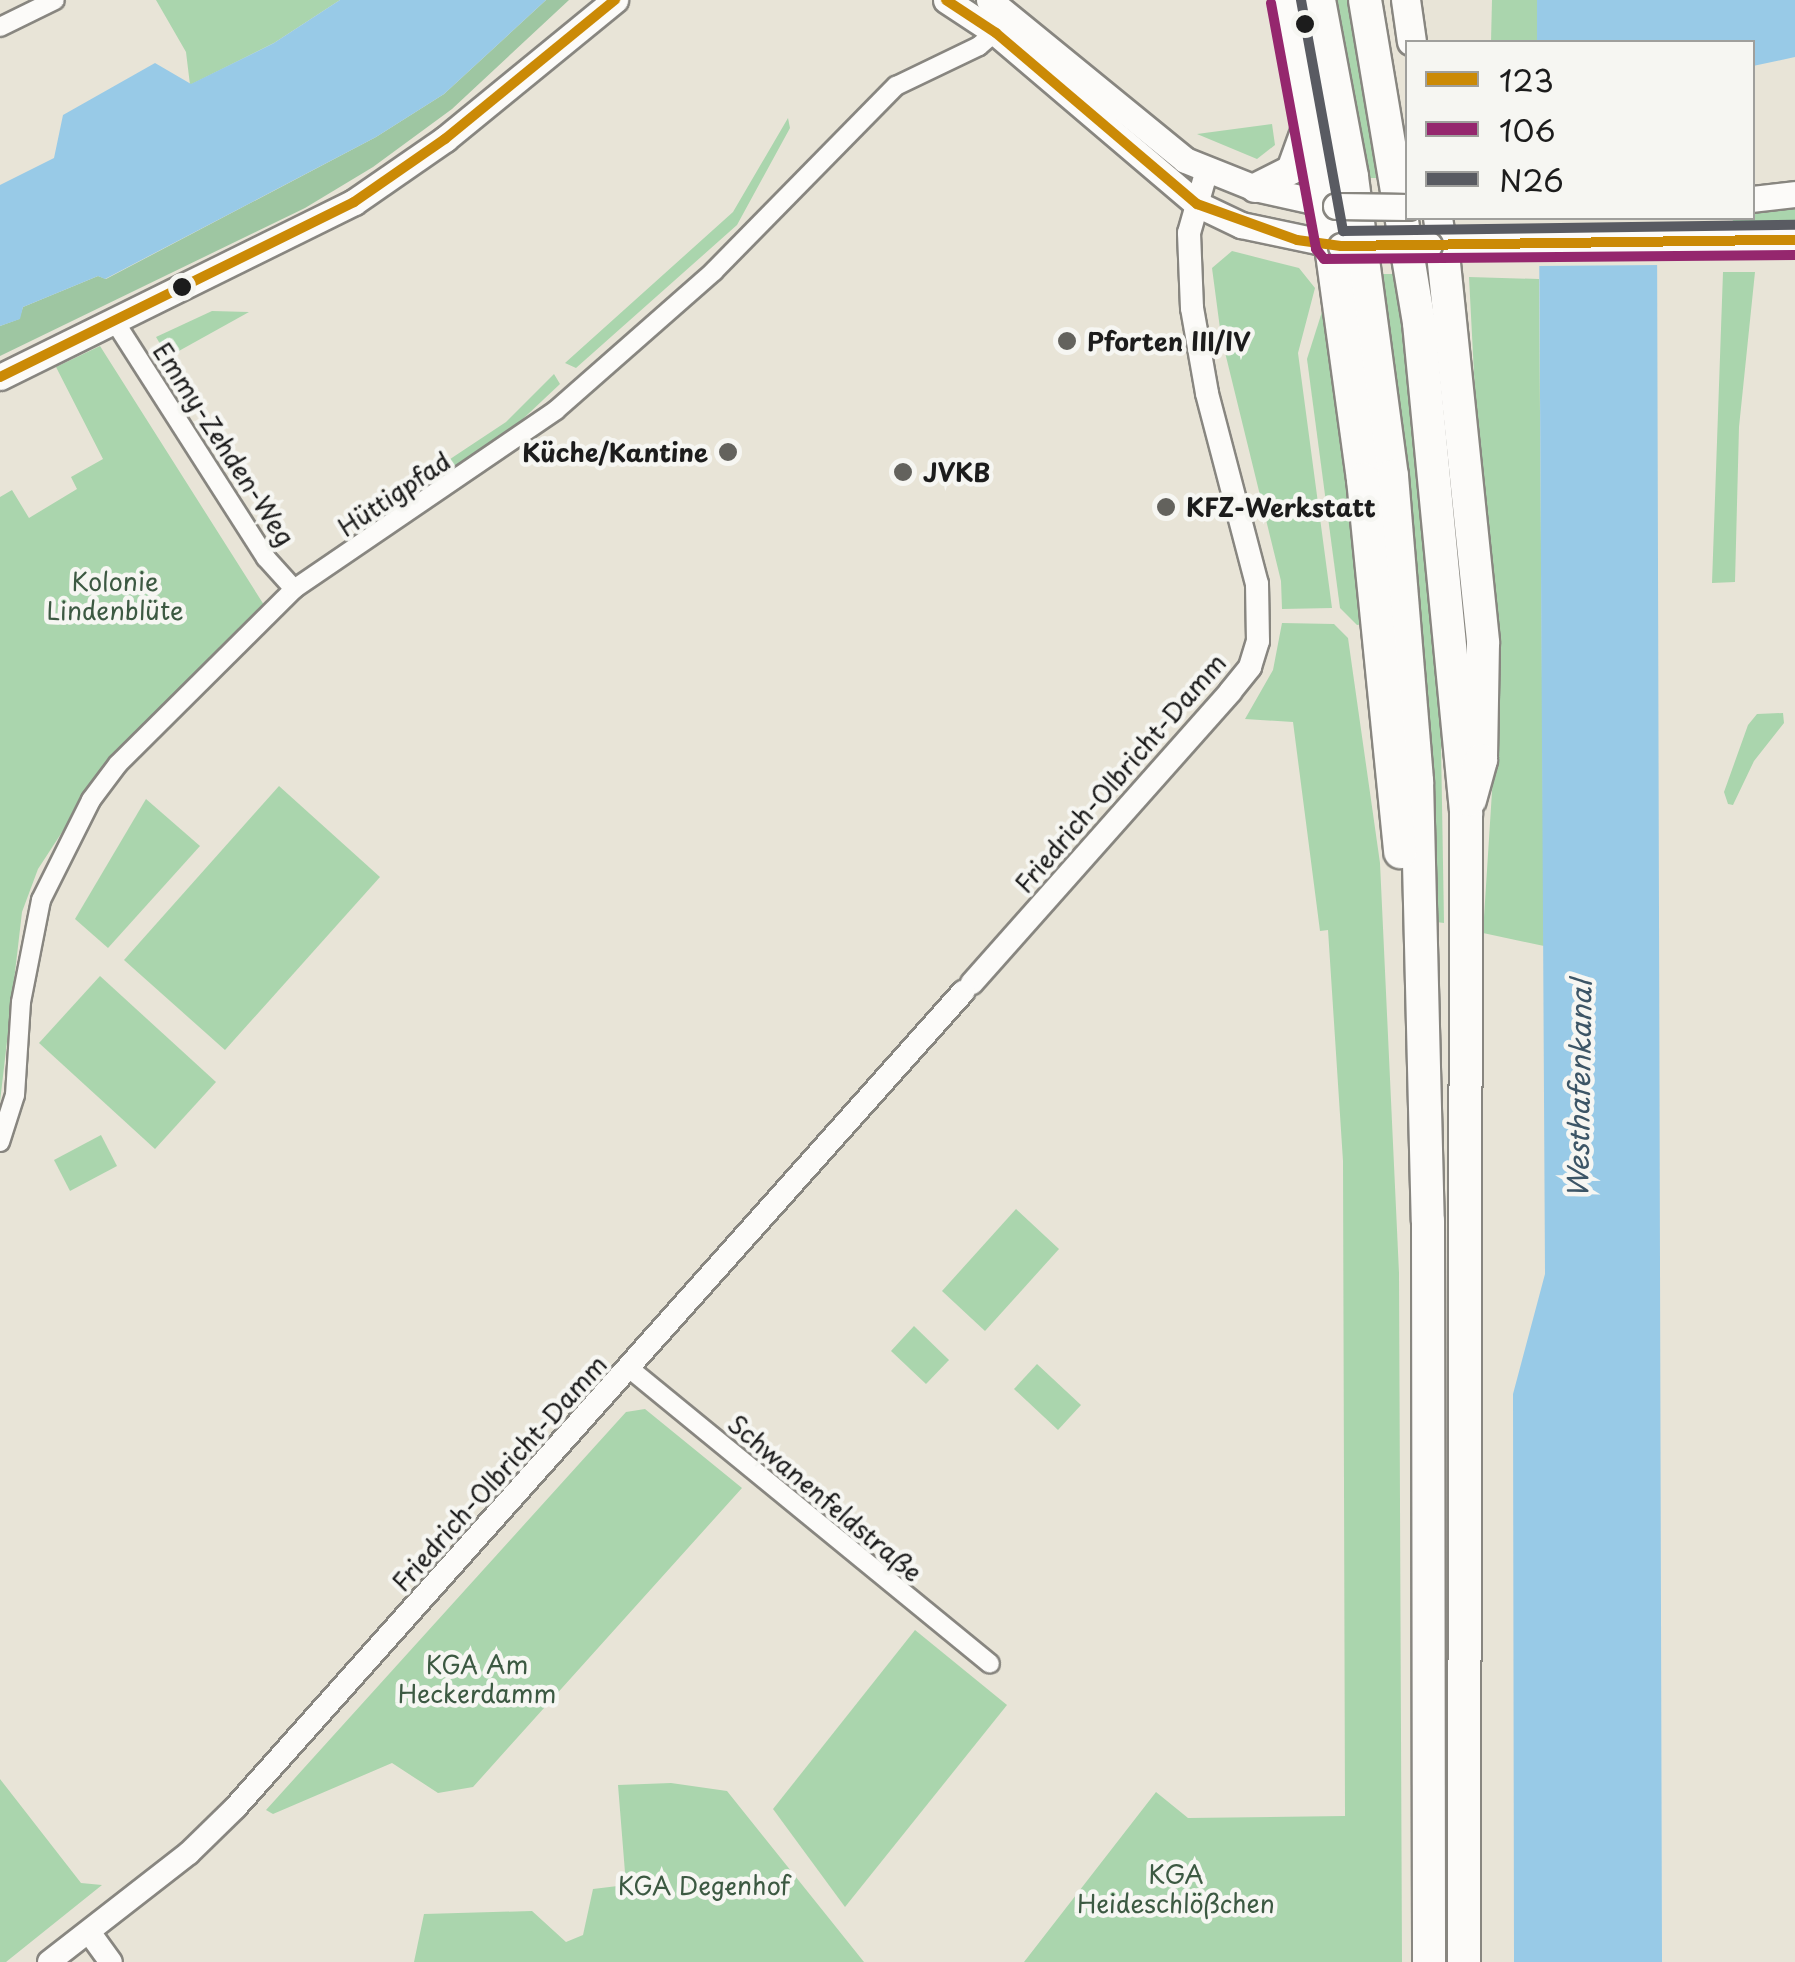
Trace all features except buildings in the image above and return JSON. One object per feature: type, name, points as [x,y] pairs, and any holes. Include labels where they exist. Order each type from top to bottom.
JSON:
[{"type":"highway","points":[[1319,0],[1352,177],[1392,476],[1417,781],[1423,964],[1428,1962]]},
{"type":"highway","points":[[1365,0],[1398,175],[1431,420],[1466,814],[1464,1962]]},
{"type":"highway","points":[[1436,236],[1483,643],[1481,760],[1466,814]]},
{"type":"highway","points":[[1336,246],[1408,930],[1423,964]]},
{"type":"main road","points":[[0,377],[116,322],[384,182],[614,0]]},
{"type":"main road","points":[[946,0],[1003,25],[1166,146],[1207,170],[1255,188],[1330,206],[1405,207]]},
{"type":"main road","points":[[989,0],[1003,25],[1197,204],[1241,224],[1336,246],[1436,236],[1530,242],[1666,242],[1713,230],[1795,240]]},
{"type":"main road","points":[[1286,0],[1336,246]]},
{"type":"main road","points":[[1406,0],[1412,40]]},
{"type":"main road","points":[[1255,188],[1296,163],[1310,111]]},
{"type":"main road","points":[[1755,200],[1795,194]]},
{"type":"street","points":[[0,27],[55,0]]},
{"type":"street","name":"Hüttigpfad","points":[[0,1142],[15,1096],[27,956],[41,900],[74,829],[118,764],[294,589],[396,523],[556,410],[714,272],[896,86],[1003,25]]},
{"type":"street","name":"Friedrich-Olbricht-Damm","points":[[49,1962],[235,1808],[630,1369],[1250,667],[1258,641],[1258,584],[1195,328],[1189,233],[1207,170]]},
{"type":"street","name":"Emmy-Zehden-Weg","points":[[116,322],[266,558],[294,589]]},
{"type":"street","name":"Schwanenfeldstraße","points":[[630,1369],[990,1664]]},
{"type":"street","points":[[89,1932],[111,1962]]},
{"type":"green space","points":[[156,0],[340,0],[274,43],[190,85],[186,52]]},
{"type":"green space","points":[[546,0],[569,0],[452,109],[373,167],[305,208],[0,356],[0,326],[19,319],[23,307],[98,276],[106,279],[376,137],[444,94]]},
{"type":"green space","points":[[1330,0],[1354,0],[1387,178],[1362,178]]},
{"type":"green space","points":[[1492,0],[1537,0],[1537,40],[1491,40]]},
{"type":"green space","points":[[788,118],[790,128],[737,225],[576,368],[565,363],[733,212]]},
{"type":"green space","points":[[1272,124],[1275,145],[1257,159],[1197,134]]},
{"type":"green space","points":[[1795,206],[1795,231],[1729,225],[1733,220],[1755,220],[1755,209]]},
{"type":"green space","points":[[1232,251],[1299,268],[1315,288],[1298,353],[1332,608],[1282,609],[1281,581],[1221,336],[1212,268]]},
{"type":"green space","points":[[1723,272],[1755,272],[1739,427],[1735,582],[1712,583]]},
{"type":"green space","points":[[1377,274],[1401,274],[1440,684],[1444,923],[1436,922]]},
{"type":"green space","points":[[1469,277],[1539,279],[1544,946],[1483,933],[1494,760]]},
{"type":"green space","points":[[1327,296],[1364,624],[1357,625],[1340,608],[1307,359]]},
{"type":"green space","points":[[212,311],[249,312],[168,357],[156,337]]},
{"type":"green space","name":"Kolonie Lindenblüte","points":[[100,346],[264,605],[113,754],[38,869],[22,912],[0,1102],[0,497],[12,490],[29,518],[77,489],[71,477],[103,459],[56,367]]},
{"type":"green space","points":[[554,374],[560,384],[509,432],[418,493],[408,490],[340,532],[506,422]]},
{"type":"green space","name":"KGA Heideschlößchen","points":[[1282,623],[1334,624],[1348,638],[1380,863],[1399,1273],[1402,1962],[1024,1962],[1156,1792],[1188,1818],[1345,1816],[1343,1161],[1328,930],[1320,931],[1293,722],[1245,719],[1273,670]]},
{"type":"green space","points":[[1783,713],[1784,723],[1754,761],[1733,805],[1728,804],[1724,792],[1748,725],[1757,714]]},
{"type":"green space","points":[[279,786],[380,877],[225,1050],[124,960]]},
{"type":"green space","points":[[146,799],[200,846],[108,948],[75,919]]},
{"type":"green space","points":[[100,976],[216,1082],[155,1149],[39,1043]]},
{"type":"green space","points":[[101,1135],[117,1166],[70,1191],[54,1160]]},
{"type":"green space","points":[[1016,1209],[1059,1249],[985,1331],[942,1291]]},
{"type":"green space","points":[[914,1326],[949,1360],[926,1384],[891,1351]]},
{"type":"green space","points":[[1037,1364],[1081,1405],[1058,1430],[1014,1389]]},
{"type":"green space","name":"KGA Am Heckerdamm","points":[[645,1409],[742,1488],[473,1787],[438,1793],[392,1763],[273,1814],[266,1810],[626,1412]]},
{"type":"green space","points":[[915,1630],[1007,1705],[845,1907],[773,1809]]},
{"type":"green space","points":[[0,1779],[81,1883],[102,1885],[6,1962],[0,1962]]},
{"type":"green space","name":"KGA Degenhof","points":[[671,1783],[727,1791],[864,1962],[414,1962],[424,1914],[532,1911],[566,1942],[583,1935],[593,1889],[626,1885],[618,1785]]},
{"type":"water","points":[[340,0],[546,0],[444,94],[376,137],[105,279],[98,276],[23,307],[20,319],[0,326],[0,185],[54,158],[63,115],[155,63],[191,84],[274,43]]},
{"type":"water","points":[[1537,0],[1795,0],[1795,57],[1755,66],[1755,40],[1537,40]]},
{"type":"water","name":"Westhafenkanal","points":[[1539,220],[1657,220],[1662,1962],[1514,1962],[1513,1394],[1545,1274]]},
{"type":"pier","points":[[1534,220],[1662,220],[1662,272],[1660,265],[1537,266],[1534,277]]},
{"type":"transit line","name":"123","points":[[0,377],[354,202],[445,139],[615,0]]},
{"type":"transit line","name":"123","points":[[946,0],[996,33],[1197,204],[1297,240],[1341,246],[1795,240]]},
{"type":"transit line","name":"N26","points":[[1301,0],[1343,231],[1795,225]]},
{"type":"transit line","name":"106","points":[[1271,3],[1316,249],[1324,259],[1795,255]]},
{"type":"place","name":"Pforten III/IV","points":[[1067,341]]},
{"type":"place","name":"Küche/Kantine","points":[[728,452]]},
{"type":"place","name":"JVKB","points":[[903,472]]},
{"type":"place","name":"KFZ-Werkstatt","points":[[1166,507]]}]
